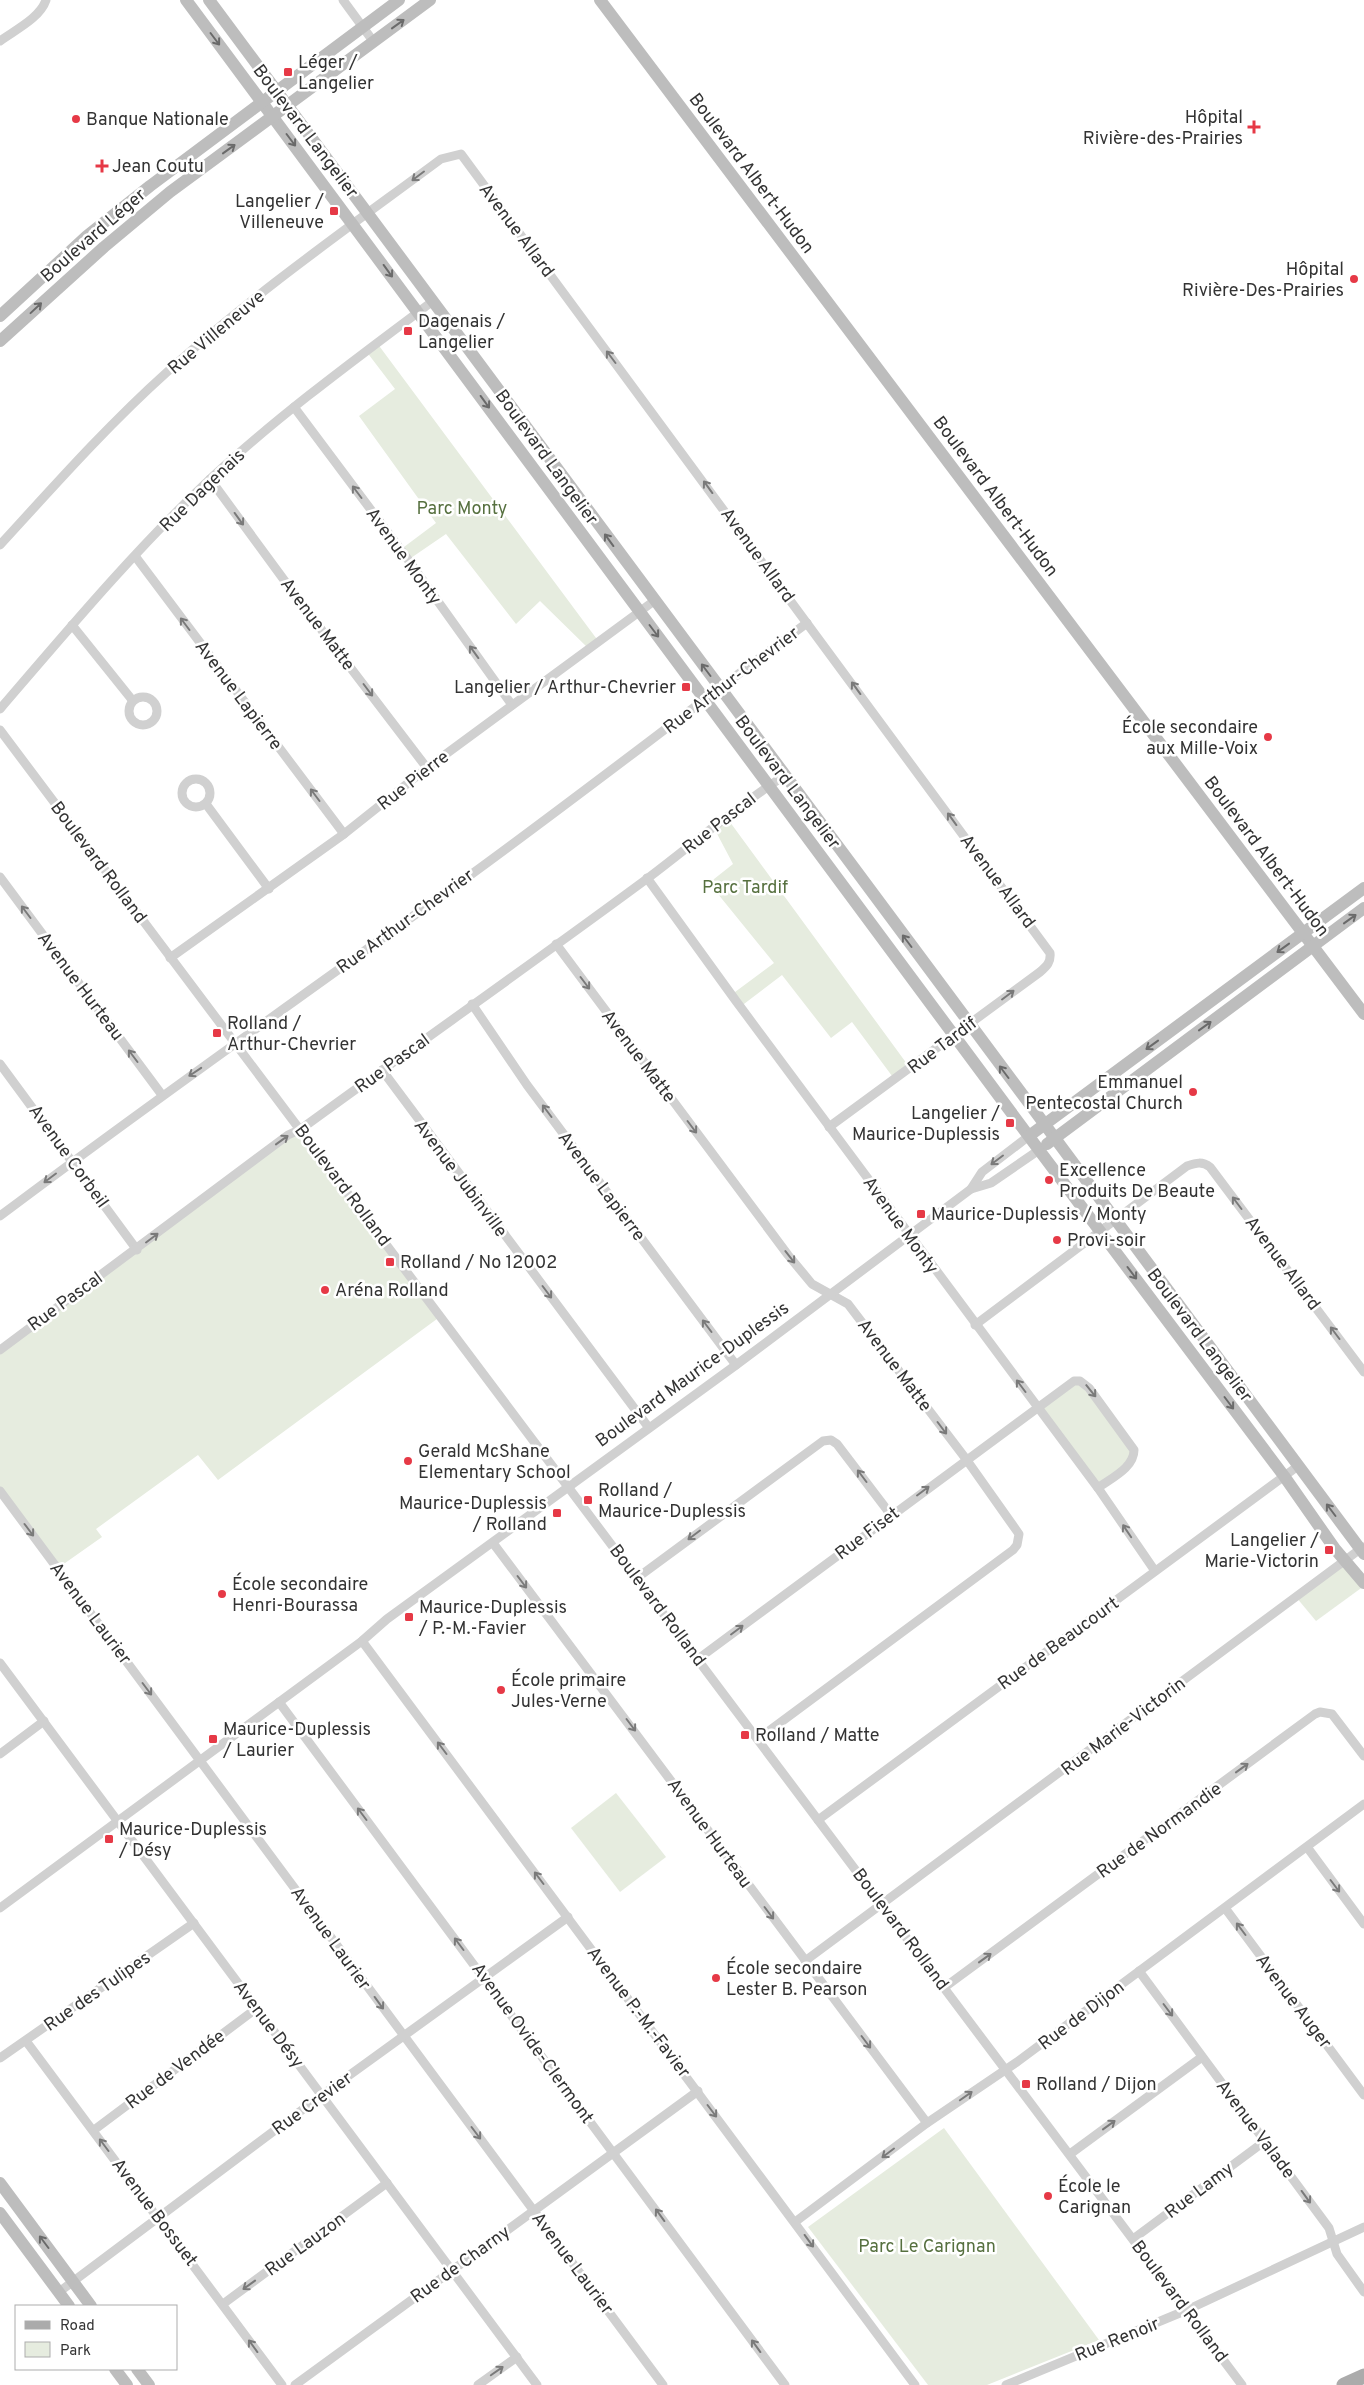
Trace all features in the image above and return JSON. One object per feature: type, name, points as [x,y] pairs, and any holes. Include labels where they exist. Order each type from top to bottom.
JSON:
[{"type":"main road","name":"Boulevard Langelier","points":[[186,0],[1039,1150],[1364,1583]]},
{"type":"main road","name":"Boulevard Langelier","points":[[209,0],[277,89],[367,214],[1115,1221],[1363,1550]]},
{"type":"main road","name":"Boulevard Léger","points":[[0,316],[87,236],[160,178],[399,0]]},
{"type":"main road","name":"Boulevard Léger","points":[[0,341],[104,247],[170,192],[430,0]]},
{"type":"main road","name":"Boulevard Albert-Hudon","points":[[600,0],[1364,1014]]},
{"type":"main road","points":[[160,178],[170,192]]},
{"type":"main road","name":"Boulevard Maurice-Duplessis","points":[[1029,1136],[1364,888]]},
{"type":"main road","name":"Boulevard Maurice-Duplessis","points":[[1039,1150],[1364,908]]},
{"type":"main road","points":[[0,2183],[90,2305]]},
{"type":"main road","points":[[0,2213],[69,2305]]},
{"type":"main road","points":[[117,2370],[127,2385]]},
{"type":"main road","points":[[138,2370],[149,2385]]},
{"type":"main road","points":[[1344,2385],[1364,2376]]},
{"type":"street","points":[[0,41],[36,15],[43,8],[46,0]]},
{"type":"street","points":[[343,0],[373,41]]},
{"type":"street","name":"Rue Villeneuve","points":[[0,545],[126,410],[166,373],[259,295],[367,214],[442,159],[461,154]]},
{"type":"street","name":"Avenue Allard","points":[[461,154],[1047,947],[1051,958]]},
{"type":"street","name":"Rue Dagenais","points":[[0,709],[72,625],[135,556],[210,479],[294,407],[433,301]]},
{"type":"street","name":"Avenue Monty","points":[[294,407],[404,554],[512,706]]},
{"type":"street","name":"Avenue Matte","points":[[210,479],[298,599],[428,768]]},
{"type":"street","name":"Avenue Lapierre","points":[[135,556],[344,834]]},
{"type":"street","name":"Rue Pierre","points":[[170,958],[344,834],[428,768],[654,601]]},
{"type":"street","name":"Rue Arthur-Chevrier","points":[[0,1216],[162,1095],[236,1045],[472,873],[807,622]]},
{"type":"street","points":[[72,625],[133,701]]},
{"type":"street","name":"Boulevard Rolland","points":[[0,730],[170,958],[301,1129],[568,1488],[946,1987],[1242,2385]]},
{"type":"street","name":"Rue Pascal","points":[[0,1350],[137,1250],[288,1135],[301,1129],[647,878],[769,785],[784,776]]},
{"type":"street","points":[[206,804],[269,889]]},
{"type":"street","name":"Avenue Hurteau","points":[[0,877],[162,1095]]},
{"type":"street","name":"Avenue Monty","points":[[647,878],[829,1127],[1098,1488],[1155,1571]]},
{"type":"street","name":"Avenue Matte","points":[[556,944],[788,1255],[812,1284],[848,1304],[966,1459],[1019,1534],[1017,1545],[758,1739]]},
{"type":"street","name":"Rue Tardif","points":[[829,1127],[1047,966],[1051,958]]},
{"type":"street","name":"Avenue Lapierre","points":[[472,1004],[527,1085],[736,1365]]},
{"type":"street","name":"Avenue Corbeil","points":[[0,1064],[137,1250]]},
{"type":"street","name":"Avenue Jubinville","points":[[382,1070],[649,1428]]},
{"type":"street","name":"Boulevard Maurice-Duplessis","points":[[971,1189],[982,1172],[1029,1136]]},
{"type":"street","name":"Boulevard Maurice-Duplessis","points":[[0,1908],[362,1641],[387,1619],[736,1365],[971,1189],[991,1183],[1039,1150]]},
{"type":"street","name":"Avenue Allard","points":[[1115,1221],[1187,1166],[1204,1163],[1210,1167],[1364,1372]]},
{"type":"street","points":[[976,1325],[1115,1221]]},
{"type":"street","name":"Rue Fiset","points":[[698,1659],[1074,1381],[1080,1381],[1089,1388],[1134,1450],[1134,1456],[1128,1465],[1098,1488]]},
{"type":"street","points":[[637,1578],[822,1441],[831,1440],[837,1444],[891,1515]]},
{"type":"street","name":"Rue de Beaucourt","points":[[818,1820],[1298,1466]]},
{"type":"street","name":"Avenue Laurier","points":[[0,1491],[663,2385]]},
{"type":"street","name":"Avenue Hurteau","points":[[493,1543],[927,2123]]},
{"type":"street","name":"Rue Marie-Victorin","points":[[806,1961],[1345,1560],[1363,1550]]},
{"type":"street","name":"Avenue P.-M.-Favier","points":[[362,1641],[698,2090],[915,2385]]},
{"type":"street","name":"Avenue Désy","points":[[0,1663],[537,2385]]},
{"type":"street","name":"Avenue Ovide-Clermont","points":[[279,1702],[785,2385]]},
{"type":"street","name":"Rue de Normandie","points":[[946,1987],[1314,1714],[1320,1712],[1332,1714],[1364,1756]]},
{"type":"street","points":[[0,1754],[44,1721]]},
{"type":"street","name":"Rue de Dijon","points":[[795,2222],[927,2123],[1006,2069],[1364,1804]]},
{"type":"street","points":[[1306,1847],[1364,1924]]},
{"type":"street","name":"Avenue Auger","points":[[1224,1908],[1364,2095]]},
{"type":"street","name":"Rue Crevier","points":[[59,2292],[322,2095],[568,1918]]},
{"type":"street","name":"Rue des Tulipes","points":[[0,2058],[194,1923]]},
{"type":"street","name":"Avenue Valade","points":[[1139,1971],[1329,2228],[1337,2254],[1364,2292]]},
{"type":"street","name":"Rue de Vendée","points":[[94,2130],[257,2008]]},
{"type":"street","name":"Avenue Bossuet","points":[[26,2041],[282,2385]]},
{"type":"street","points":[[1070,2154],[1202,2057]]},
{"type":"street","name":"Rue de Charny","points":[[295,2385],[698,2090]]},
{"type":"street","name":"Rue Lamy","points":[[1133,2239],[1265,2140]]},
{"type":"street","name":"Rue Lauzon","points":[[223,2304],[387,2183]]},
{"type":"street","name":"Rue Renoir","points":[[1006,2385],[1187,2310],[1364,2227]]},
{"type":"street","points":[[478,2385],[517,2357]]},
{"type":"green space","name":"Parc Monty","points":[[377,343],[599,642],[589,649],[540,601],[516,624],[446,534],[408,560],[400,550],[436,523],[359,416],[395,389],[366,351]]},
{"type":"green space","name":"Parc Tardif","points":[[727,818],[910,1068],[895,1080],[852,1022],[831,1038],[782,975],[740,1007],[731,995],[774,963],[709,883],[733,864],[714,828]]},
{"type":"green space","points":[[301,1129],[441,1316],[218,1480],[198,1455],[96,1529],[102,1537],[58,1568],[0,1492],[0,1350]]},
{"type":"green space","points":[[1080,1381],[1134,1456],[1098,1488],[1037,1407]]},
{"type":"green space","points":[[1345,1560],[1364,1586],[1316,1621],[1296,1597]]},
{"type":"green space","points":[[616,1793],[666,1857],[620,1892],[571,1828]]},
{"type":"green space","name":"Parc Le Carignan","points":[[944,2128],[1099,2340],[987,2385],[928,2385],[808,2227]]},
{"type":"place","name":"Léger / Langelier","points":[[288,72]]},
{"type":"place","name":"Banque Nationale","points":[[76,119]]},
{"type":"place","name":"Hôpital Rivière-des-Prairies","points":[[1254,127]]},
{"type":"place","name":"Jean Coutu","points":[[102,166]]},
{"type":"place","name":"Langelier / Villeneuve","points":[[334,211]]},
{"type":"place","name":"Hôpital Rivière-Des-Prairies","points":[[1354,279]]},
{"type":"place","name":"Dagenais / Langelier","points":[[408,331]]},
{"type":"place","name":"Langelier / Arthur-Chevrier","points":[[686,687]]},
{"type":"place","name":"École secondaire aux Mille-Voix","points":[[1268,737]]},
{"type":"place","name":"Rolland / Arthur-Chevrier","points":[[217,1033]]},
{"type":"place","name":"Emmanuel Pentecostal Church","points":[[1193,1092]]},
{"type":"place","name":"Langelier / Maurice-Duplessis","points":[[1010,1123]]},
{"type":"place","name":"Excellence Produits De Beaute","points":[[1049,1180]]},
{"type":"place","name":"Maurice-Duplessis / Monty","points":[[921,1214]]},
{"type":"place","name":"Provi-soir","points":[[1057,1240]]},
{"type":"place","name":"Rolland / No 12002","points":[[390,1262]]},
{"type":"place","name":"Aréna Rolland","points":[[325,1290]]},
{"type":"place","name":"Gerald McShane Elementary School","points":[[408,1461]]},
{"type":"place","name":"Rolland / Maurice-Duplessis","points":[[588,1500]]},
{"type":"place","name":"Maurice-Duplessis / Rolland","points":[[557,1513]]},
{"type":"place","name":"Langelier / Marie-Victorin","points":[[1329,1550]]},
{"type":"place","name":"École secondaire Henri-Bourassa","points":[[222,1594]]},
{"type":"place","name":"Maurice-Duplessis / P.-M.-Favier","points":[[409,1617]]},
{"type":"place","name":"École primaire Jules-Verne","points":[[501,1690]]},
{"type":"place","name":"Rolland / Matte","points":[[745,1735]]},
{"type":"place","name":"Maurice-Duplessis / Laurier","points":[[213,1739]]},
{"type":"place","name":"Maurice-Duplessis / Désy","points":[[109,1839]]},
{"type":"place","name":"École secondaire Lester B. Pearson","points":[[716,1978]]},
{"type":"place","name":"Rolland / Dijon","points":[[1026,2084]]},
{"type":"place","name":"École le Carignan","points":[[1048,2196]]}]
